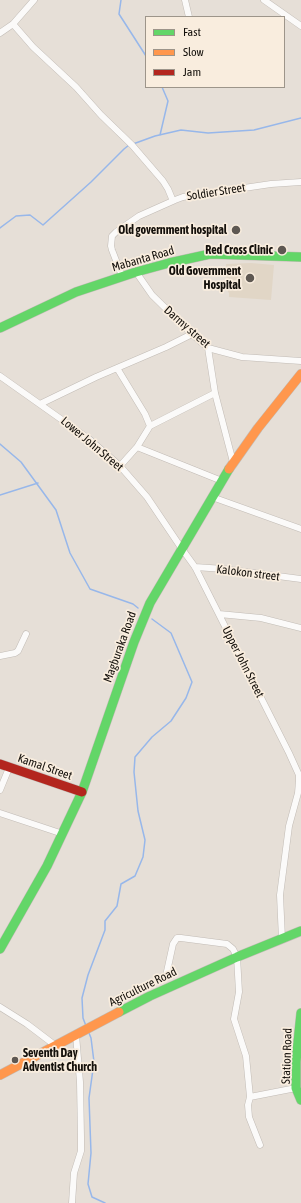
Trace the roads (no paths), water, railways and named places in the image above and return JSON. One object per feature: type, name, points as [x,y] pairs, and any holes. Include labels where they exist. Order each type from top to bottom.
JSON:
[{"type":"street","points":[[0,33],[13,24],[34,0]]},
{"type":"street","points":[[185,0],[188,16]]},
{"type":"street","points":[[264,0],[301,26]]},
{"type":"street","points":[[13,24],[33,47],[76,87],[101,115],[132,144],[163,181],[168,188],[173,201]]},
{"type":"street","name":"Soldier Street","points":[[122,276],[111,246],[112,236],[139,216],[183,197],[257,186],[301,182]]},
{"type":"street","name":"Mabanta Road","points":[[0,328],[76,292],[122,276],[169,263],[210,254],[301,257]]},
{"type":"street","name":"Darmy street","points":[[136,272],[152,295],[208,348],[242,357],[301,361]]},
{"type":"street","points":[[40,404],[192,334]]},
{"type":"street","points":[[208,348],[215,393],[233,462]]},
{"type":"street","points":[[117,368],[145,414],[150,426]]},
{"type":"street","name":"Magburaka Road","points":[[0,949],[47,866],[82,792],[134,642],[145,614],[161,583],[233,462],[301,374]]},
{"type":"street","name":"Lower John Street","points":[[0,376],[89,439],[120,466],[146,497],[182,549]]},
{"type":"street","points":[[120,466],[137,446],[150,426],[215,393]]},
{"type":"street","points":[[137,446],[222,481]]},
{"type":"street","points":[[212,496],[301,530]]},
{"type":"street","name":"Upper John Street","points":[[182,549],[196,567],[300,774]]},
{"type":"street","name":"Kalokon street","points":[[196,567],[236,570],[301,580]]},
{"type":"street","points":[[219,614],[261,618],[301,628]]},
{"type":"street","points":[[0,656],[18,651],[26,634]]},
{"type":"street","name":"Kamal Street","points":[[0,764],[82,792]]},
{"type":"street","points":[[0,790],[9,768]]},
{"type":"street","points":[[282,939],[280,895],[289,826],[298,793],[300,774]]},
{"type":"street","points":[[0,814],[63,834]]},
{"type":"street","name":"Agriculture Road","points":[[0,1075],[150,996],[237,957],[301,931]]},
{"type":"street","points":[[166,976],[173,944],[177,938],[227,944],[233,949],[237,957],[239,992],[234,1019],[246,1056],[250,1097],[248,1105],[250,1117],[260,1145]]},
{"type":"street","points":[[0,1007],[27,1024],[56,1046]]},
{"type":"street","name":"Station Road","points":[[301,1012],[296,1062],[296,1088],[301,1100]]},
{"type":"street","points":[[72,1203],[74,1173],[81,1151],[78,1034]]},
{"type":"street","points":[[250,1097],[296,1088]]},
{"type":"waterway","points":[[121,0],[119,14],[145,54]]},
{"type":"waterway","points":[[160,135],[168,101],[162,88]]},
{"type":"waterway","points":[[133,144],[155,136],[181,130],[208,133],[254,130],[301,118]]},
{"type":"waterway","points":[[0,228],[16,216],[30,215],[43,225],[91,182],[129,145]]},
{"type":"waterway","points":[[0,444],[21,462],[56,510],[70,553],[90,589],[133,604],[138,608]]},
{"type":"waterway","points":[[0,495],[38,483]]},
{"type":"waterway","points":[[86,1026],[83,1018],[82,998],[88,975],[105,930],[105,921],[117,906],[121,884],[135,876],[143,857],[145,840],[138,811],[134,772],[135,757],[152,737],[171,721],[186,698],[192,682],[171,633],[152,619]]},
{"type":"waterway","points":[[89,1033],[94,1062],[89,1098],[91,1153],[88,1184],[92,1197],[105,1203]]},
{"type":"place","name":"Old government hospital","points":[[236,230]]},
{"type":"place","name":"Red Cross Clinic","points":[[282,250]]},
{"type":"place","name":"Old Government Hospital","points":[[250,278]]},
{"type":"place","name":"Seventh Day Adventist Church","points":[[15,1060]]}]
